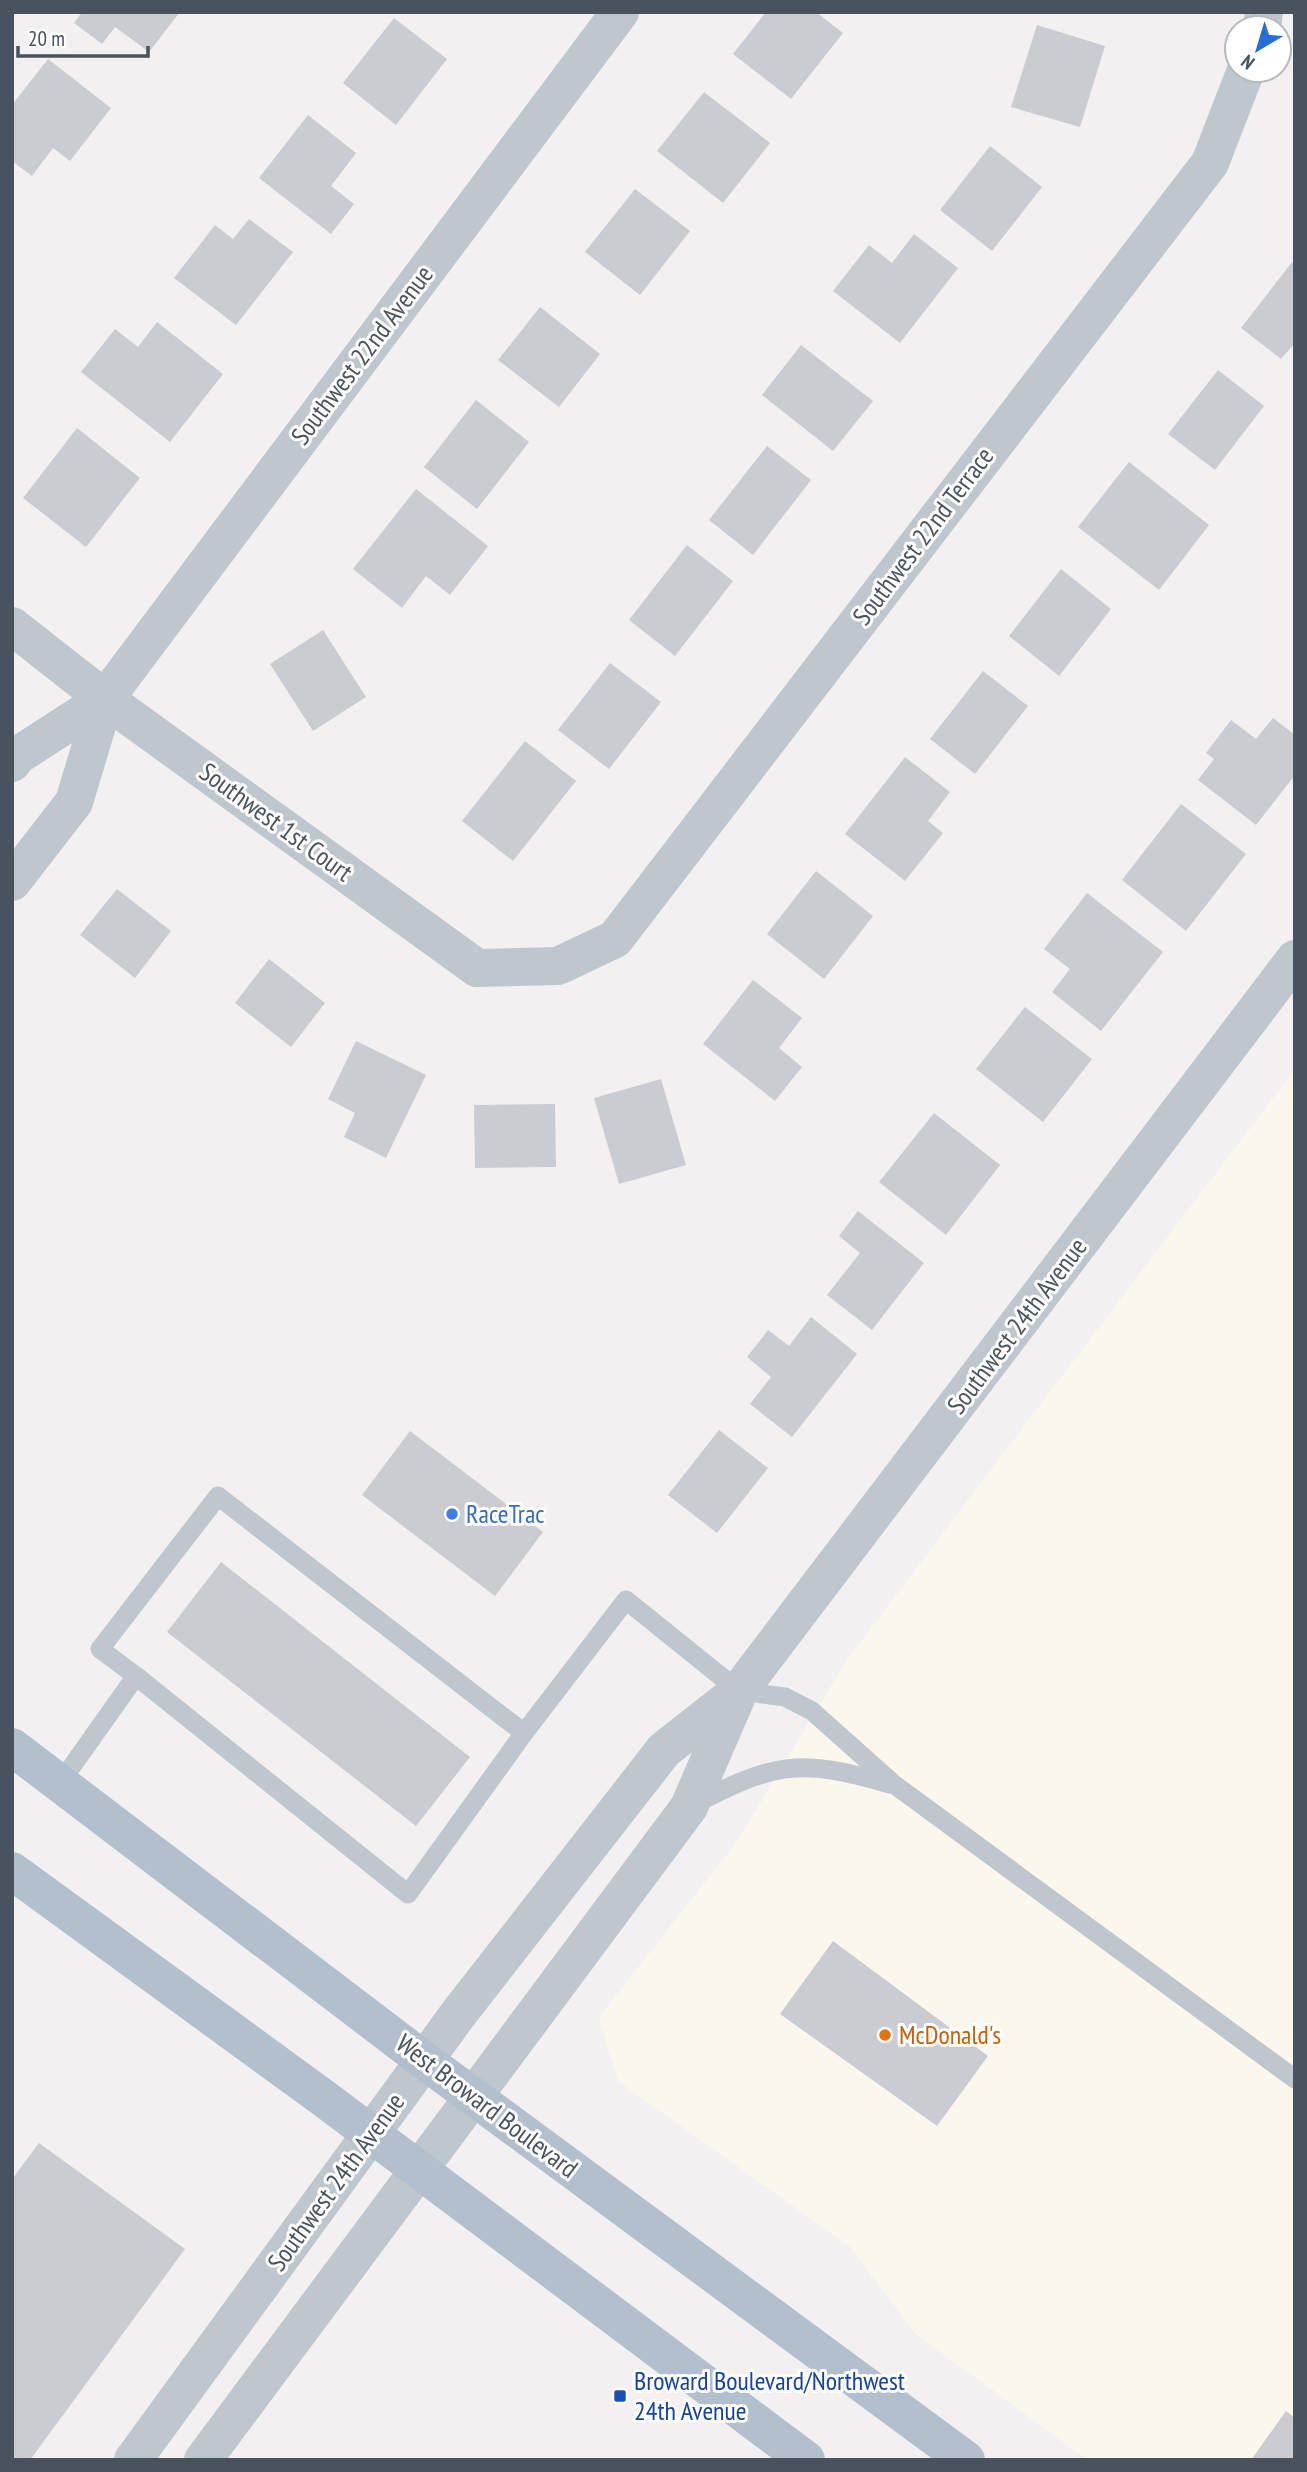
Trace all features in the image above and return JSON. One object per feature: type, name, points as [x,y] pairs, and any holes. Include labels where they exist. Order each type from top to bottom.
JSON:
[{"type":"main road","name":"West Broward Boulevard","points":[[12,1747],[425,2061],[966,2460]]},
{"type":"main road","points":[[12,1871],[372,2134],[806,2460]]},
{"type":"street","name":"Southwest 22nd Avenue","points":[[12,882],[74,802],[105,699],[620,12]]},
{"type":"street","name":"Southwest 22nd Terrace","points":[[558,966],[615,939],[624,928],[1210,163],[1241,84]]},
{"type":"street","name":"Southwest 1st Court","points":[[12,626],[105,699],[477,968],[558,966]]},
{"type":"street","name":"Southwest 22nd Avenue","points":[[12,763],[17,756],[105,699]]},
{"type":"street","name":"Southwest 24th Avenue","points":[[203,2460],[689,1807],[739,1691],[1295,959]]},
{"type":"street","name":"Southwest 24th Avenue","points":[[133,2460],[425,2061],[664,1750],[739,1691]]},
{"type":"lane","points":[[524,1733],[218,1496],[100,1649],[408,1894],[524,1733],[626,1600],[739,1691],[785,1697],[812,1712],[895,1785],[1295,2079]]},
{"type":"lane","points":[[60,1783],[136,1676]]},
{"type":"lane","points":[[689,1807],[745,1778],[773,1769],[810,1767],[842,1770],[895,1785]]},
{"type":"shaded area","points":[[1295,1069],[1295,2460],[1088,2460],[916,2334],[850,2247],[618,2081],[599,2017],[736,1843],[846,1661]]},
{"type":"building","points":[[82,12],[180,12],[149,52],[115,27],[102,44],[74,23]]},
{"type":"building","points":[[766,12],[816,12],[843,33],[791,99],[733,54]]},
{"type":"building","points":[[394,18],[447,59],[396,125],[343,83]]},
{"type":"building","points":[[1037,25],[1105,46],[1080,127],[1011,107]]},
{"type":"building","points":[[48,59],[111,108],[70,161],[53,148],[32,176],[12,161],[12,105]]},
{"type":"building","points":[[704,92],[770,143],[723,203],[657,151]]},
{"type":"building","points":[[308,115],[356,153],[331,186],[354,204],[331,234],[259,178]]},
{"type":"building","points":[[990,146],[1042,187],[992,251],[940,210]]},
{"type":"building","points":[[635,189],[690,231],[640,295],[585,252]]},
{"type":"building","points":[[249,219],[293,252],[236,325],[174,278],[215,225],[233,239]]},
{"type":"building","points":[[914,234],[958,268],[900,343],[833,291],[869,245],[892,263]]},
{"type":"building","points":[[1292,262],[1295,264],[1295,343],[1281,359],[1241,328]]},
{"type":"building","points":[[540,307],[600,354],[559,407],[498,360]]},
{"type":"building","points":[[157,322],[223,374],[170,442],[81,372],[115,329],[138,347]]},
{"type":"building","points":[[801,345],[873,401],[833,451],[762,395]]},
{"type":"building","points":[[1218,370],[1264,406],[1215,470],[1168,434]]},
{"type":"building","points":[[476,400],[529,442],[477,509],[424,467]]},
{"type":"building","points":[[77,428],[140,478],[86,547],[23,498]]},
{"type":"building","points":[[767,446],[811,480],[753,555],[709,520]]},
{"type":"building","points":[[1129,462],[1209,525],[1159,590],[1078,527]]},
{"type":"building","points":[[416,489],[488,546],[450,595],[426,576],[402,608],[353,569]]},
{"type":"building","points":[[687,545],[733,581],[675,656],[629,620]]},
{"type":"building","points":[[1061,569],[1111,609],[1059,676],[1009,636]]},
{"type":"building","points":[[323,630],[366,697],[313,731],[270,664]]},
{"type":"building","points":[[610,663],[661,702],[609,769],[558,730]]},
{"type":"building","points":[[983,671],[1028,706],[975,774],[930,739]]},
{"type":"building","points":[[1273,718],[1295,735],[1295,775],[1256,825],[1198,780],[1214,759],[1206,753],[1231,720],[1256,739]]},
{"type":"building","points":[[525,741],[576,781],[513,861],[462,821]]},
{"type":"building","points":[[905,757],[950,792],[928,821],[943,833],[905,881],[845,834]]},
{"type":"building","points":[[1181,804],[1246,854],[1186,931],[1122,880]]},
{"type":"building","points":[[816,871],[873,916],[824,979],[767,934]]},
{"type":"building","points":[[117,889],[171,931],[135,978],[80,935]]},
{"type":"building","points":[[1087,893],[1163,952],[1101,1031],[1052,992],[1070,969],[1044,949]]},
{"type":"building","points":[[269,959],[325,1003],[291,1047],[235,1003]]},
{"type":"building","points":[[753,980],[802,1018],[779,1048],[802,1067],[775,1101],[703,1044]]},
{"type":"building","points":[[1025,1007],[1092,1059],[1043,1122],[976,1069]]},
{"type":"building","points":[[356,1041],[426,1075],[386,1158],[344,1137],[355,1113],[328,1099]]},
{"type":"building","points":[[661,1079],[686,1165],[619,1184],[594,1098]]},
{"type":"building","points":[[555,1104],[556,1167],[475,1168],[474,1105]]},
{"type":"building","points":[[934,1113],[1000,1165],[946,1235],[879,1182]]},
{"type":"building","points":[[858,1211],[924,1263],[872,1330],[827,1295],[860,1253],[839,1236]]},
{"type":"building","points":[[811,1317],[857,1354],[792,1437],[750,1404],[771,1377],[747,1357],[768,1330],[789,1346]]},
{"type":"building","points":[[719,1430],[768,1468],[717,1533],[668,1495]]},
{"type":"building","name":"RaceTrac","points":[[410,1431],[543,1532],[495,1596],[362,1495]]},
{"type":"building","points":[[221,1562],[470,1757],[416,1826],[167,1632]]},
{"type":"building","name":"McDonald's","points":[[833,1941],[988,2056],[937,2126],[780,2014]]},
{"type":"building","points":[[39,2143],[185,2249],[30,2460],[12,2460],[12,2179]]},
{"type":"building","points":[[1286,2411],[1295,2418],[1295,2460],[1251,2460]]},
{"type":"place","name":"RaceTrac","points":[[452,1514]]},
{"type":"place","name":"McDonald's","points":[[885,2035]]},
{"type":"place","name":"Broward Boulevard/Northwest 24th Avenue","points":[[620,2396]]}]
